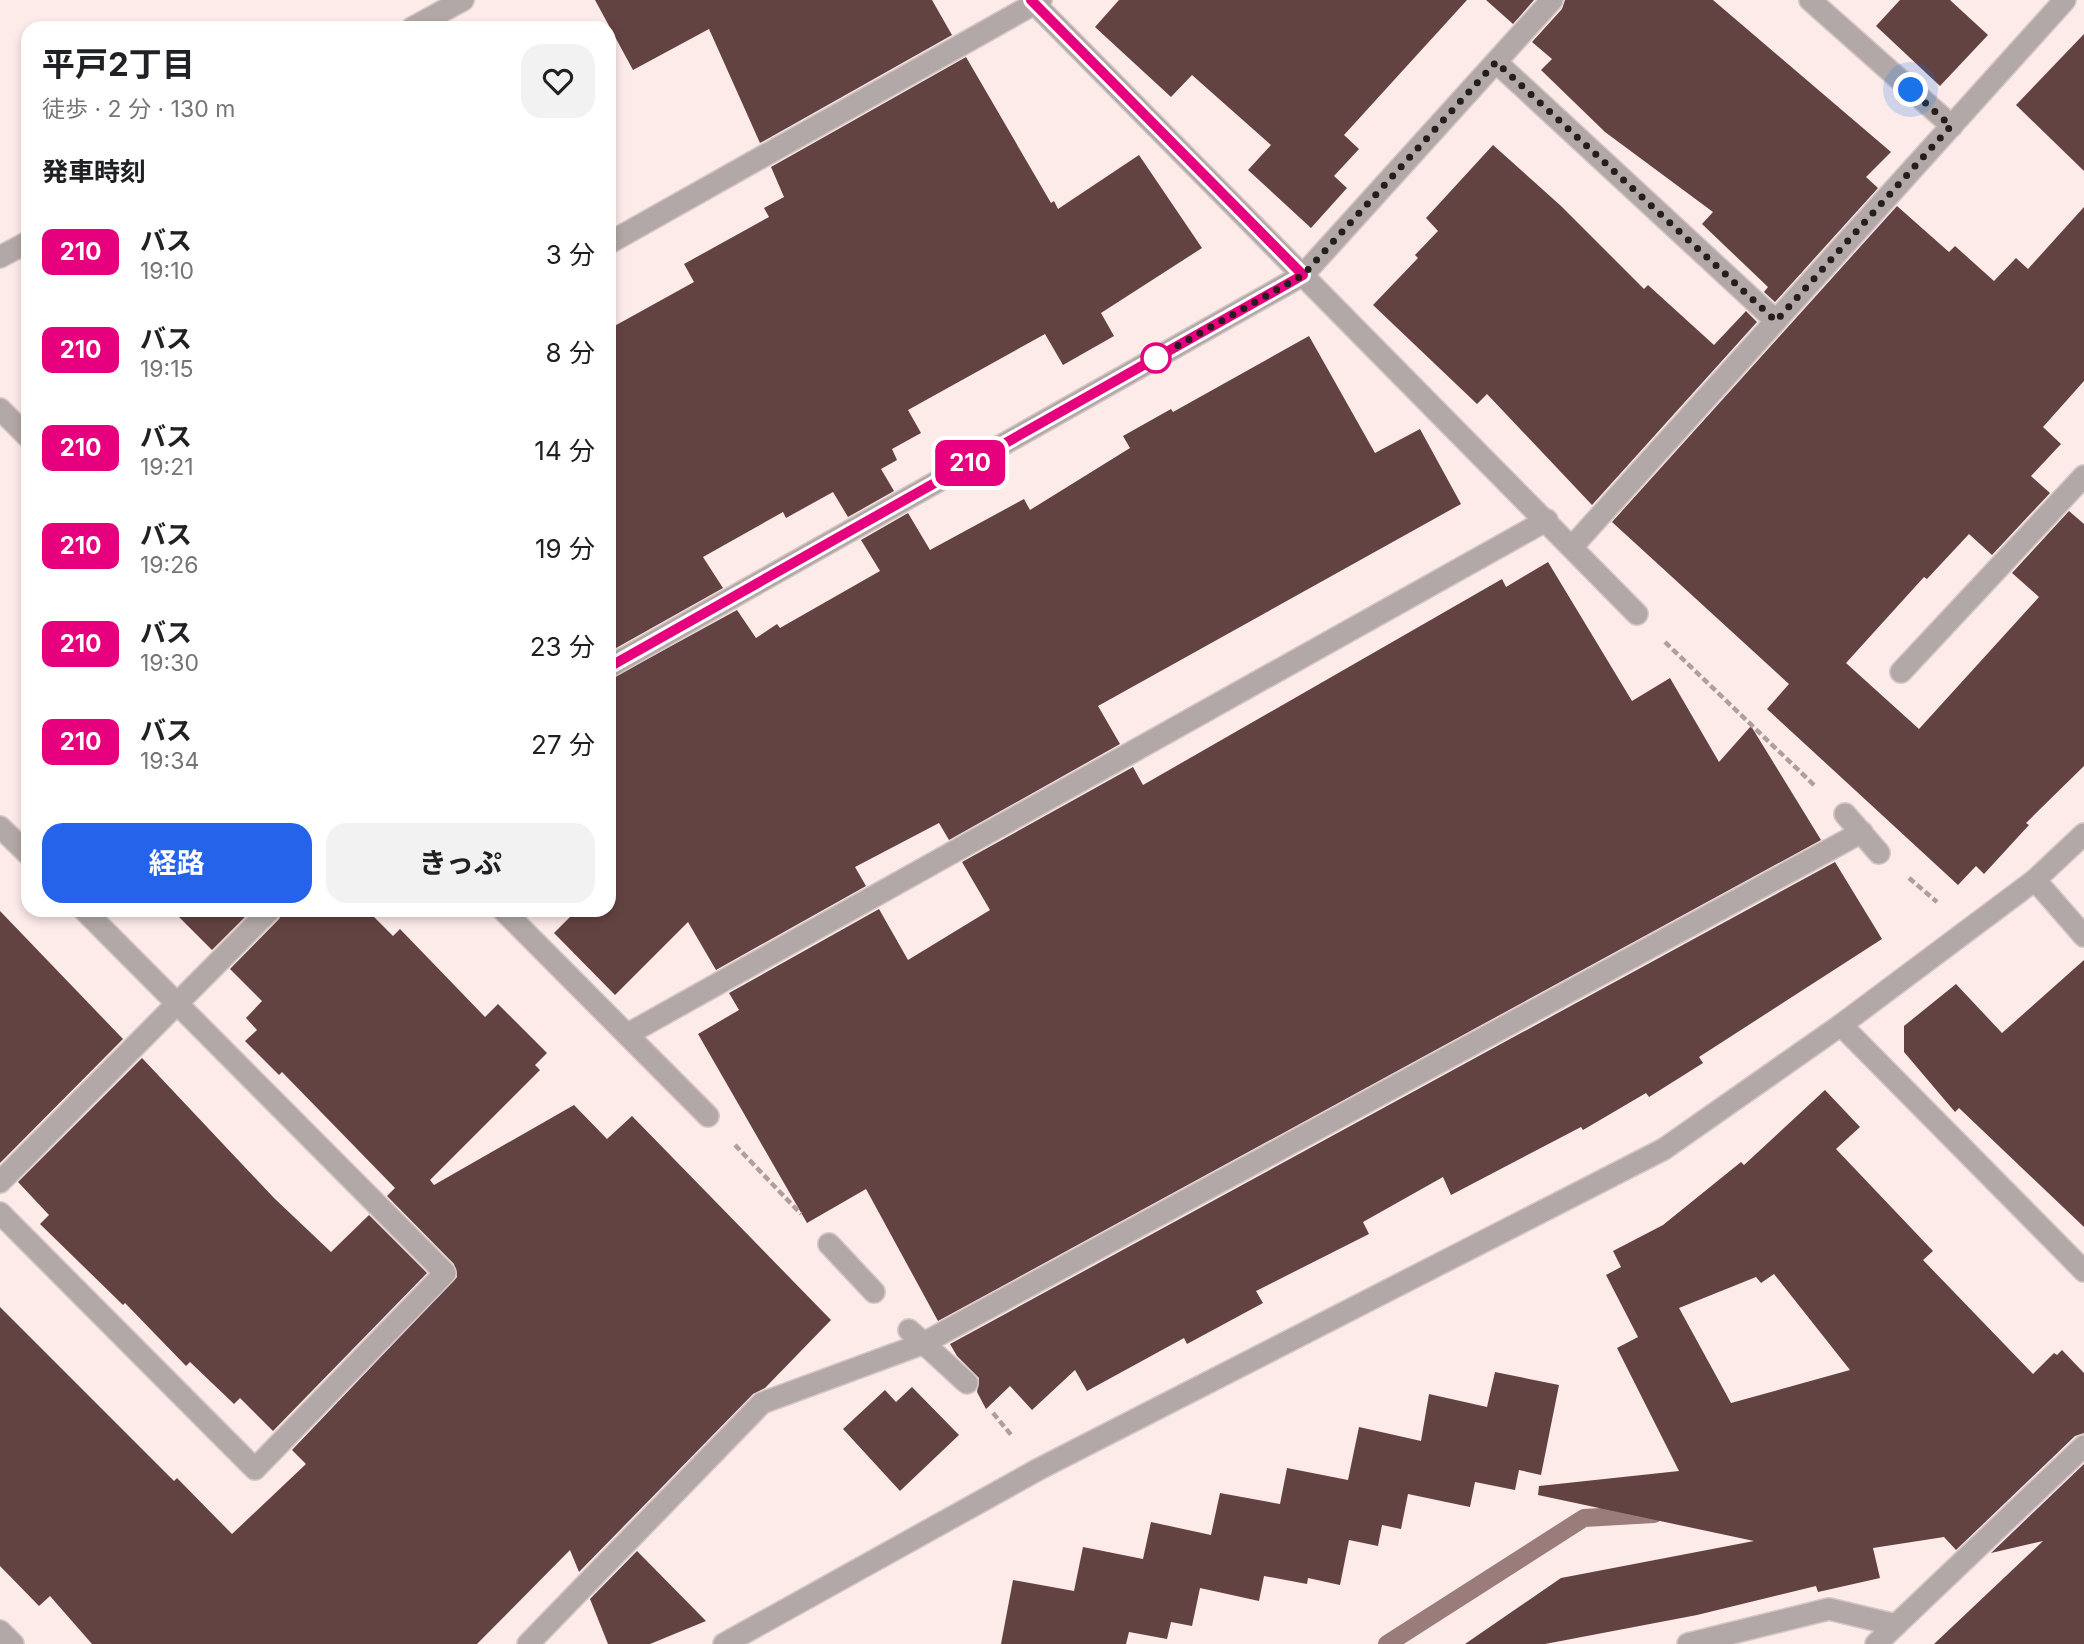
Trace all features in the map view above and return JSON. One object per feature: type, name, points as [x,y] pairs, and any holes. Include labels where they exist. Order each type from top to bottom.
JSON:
[{"type":"street","points":[[425,21],[463,0]]},
{"type":"street","points":[[616,663],[1303,275],[1552,0]]},
{"type":"street","points":[[1810,0],[1951,126]]},
{"type":"street","points":[[1572,547],[2065,0]]},
{"type":"street","points":[[616,239],[1036,2],[1637,614]]},
{"type":"street","points":[[1496,62],[1776,321]]},
{"type":"street","points":[[0,257],[21,246]]},
{"type":"street","points":[[0,409],[21,430]]},
{"type":"street","points":[[1901,673],[2084,476]]},
{"type":"street","points":[[628,1034],[1547,520]]},
{"type":"street","points":[[1845,814],[1879,853]]},
{"type":"street","points":[[0,827],[21,848]]},
{"type":"street","points":[[528,1644],[762,1403],[916,1337],[1862,832]]},
{"type":"street","points":[[723,1644],[1039,1469],[1664,1149],[1841,1024],[2035,880],[2084,834]]},
{"type":"street","points":[[2035,880],[2084,936]]},
{"type":"street","points":[[0,1213],[255,1469],[445,1273],[91,917]]},
{"type":"street","points":[[0,1182],[263,917]]},
{"type":"street","points":[[510,917],[708,1116]]},
{"type":"street","points":[[1841,1024],[2084,1271]]},
{"type":"street","points":[[829,1244],[874,1292]]},
{"type":"street","points":[[916,1337],[967,1383]]},
{"type":"street","points":[[1876,1644],[2084,1446]]},
{"type":"street","points":[[1688,1644],[1829,1609],[1896,1625]]},
{"type":"street","points":[[0,1631],[13,1644]]},
{"type":"path","points":[[1666,643],[1807,778]]},
{"type":"path","points":[[746,1157],[799,1212]]},
{"type":"building","points":[[595,0],[932,0],[952,35],[760,143],[709,29],[633,70],[616,39],[616,21],[606,21]]},
{"type":"building","points":[[1119,0],[1467,0],[1344,135],[1359,149],[1334,176],[1347,188],[1311,228],[1248,170],[1271,145],[1192,75],[1171,97],[1095,27]]},
{"type":"building","points":[[1486,0],[1534,0],[1513,24]]},
{"type":"building","points":[[1565,0],[1713,0],[1891,152],[1866,177],[1878,188],[1775,302],[1764,292],[1768,287],[1702,224],[1713,212],[1605,132],[1541,70],[1552,59],[1532,42],[1562,9]]},
{"type":"building","points":[[1900,0],[1950,0],[1988,35],[1940,86],[1876,26]]},
{"type":"building","points":[[2084,34],[2084,171],[2016,105]]},
{"type":"building","points":[[966,57],[1051,203],[1054,201],[1058,209],[1139,155],[1202,248],[1101,313],[1114,336],[1063,365],[1045,334],[908,410],[921,433],[892,449],[897,460],[881,469],[894,491],[848,517],[833,492],[786,518],[783,512],[703,557],[723,588],[616,648],[616,325],[694,282],[684,264],[769,217],[764,208],[784,197],[771,167]]},
{"type":"building","points":[[1493,145],[1561,206],[1644,289],[1648,285],[1714,345],[1746,311],[1757,322],[1592,505],[1487,394],[1477,404],[1373,305],[1418,258],[1415,255],[1438,231],[1426,218]]},
{"type":"building","points":[[1897,206],[1949,252],[1955,246],[1994,281],[2016,258],[2028,269],[2084,207],[2084,381],[2043,427],[2061,444],[2031,476],[2050,493],[1992,555],[1969,534],[1927,579],[1924,577],[1846,663],[1919,729],[2039,597],[2012,573],[2069,511],[2084,524],[2084,766],[2026,823],[2029,825],[1984,874],[1976,866],[1958,885],[1767,709],[1789,684],[1612,522]]},
{"type":"building","points":[[1309,336],[1375,453],[1420,429],[1461,504],[1098,706],[1120,744],[949,840],[939,823],[855,867],[866,886],[716,970],[688,922],[615,995],[554,933],[570,917],[616,917],[616,676],[737,610],[756,638],[777,624],[780,628],[880,571],[861,540],[908,513],[930,550],[1024,499],[1030,510],[1130,448],[1123,436],[1171,409],[1173,412]]},
{"type":"building","points":[[1548,562],[1632,701],[1670,678],[1719,762],[1751,726],[1821,840],[938,1321],[866,1189],[807,1223],[698,1034],[739,1010],[729,993],[879,909],[908,960],[990,910],[962,862],[1133,767],[1143,785],[1502,579],[1506,587]]},
{"type":"building","points":[[1835,862],[1882,939],[1699,1057],[1703,1063],[1649,1097],[1646,1093],[1583,1130],[1581,1127],[1451,1195],[1443,1177],[1363,1222],[1369,1234],[1256,1291],[1263,1303],[1187,1344],[1184,1338],[1087,1391],[1075,1370],[1032,1410],[1010,1386],[986,1409],[977,1392],[979,1378],[957,1356],[950,1344]]},
{"type":"building","points":[[0,911],[123,1039],[0,1163]]},
{"type":"building","points":[[179,917],[245,917],[212,950]]},
{"type":"building","points":[[374,917],[393,936],[400,929],[485,1017],[498,1004],[547,1053],[535,1065],[540,1070],[430,1180],[434,1185],[574,1105],[607,1139],[632,1116],[831,1320],[765,1388],[753,1394],[579,1572],[570,1550],[477,1644],[92,1644],[50,1596],[39,1606],[0,1566],[0,1307],[174,1481],[177,1478],[232,1534],[306,1464],[292,1450],[457,1277],[454,1264],[387,1196],[395,1188],[282,1072],[279,1075],[245,1041],[257,1030],[246,1018],[262,1001],[230,969],[279,919]]},
{"type":"building","points":[[2084,960],[2084,1227],[1959,1108],[1955,1112],[1904,1052],[1904,1026],[1956,984],[2002,1033]]},
{"type":"building","points":[[142,1058],[274,1198],[331,1252],[369,1215],[427,1273],[273,1431],[240,1398],[234,1404],[190,1362],[186,1366],[125,1303],[123,1305],[40,1224],[49,1215],[18,1182]]},
{"type":"building","points":[[1825,1090],[1860,1127],[1836,1149],[1933,1251],[1923,1260],[2033,1374],[2054,1353],[2057,1355],[2062,1350],[2084,1373],[2084,1433],[2075,1436],[1956,1550],[1944,1537],[1873,1548],[1880,1578],[1818,1592],[1816,1586],[1697,1615],[1545,1644],[1465,1644],[1561,1578],[1754,1541],[1538,1495],[1539,1486],[1679,1471],[1617,1348],[1638,1337],[1606,1275],[1621,1267],[1613,1251],[1663,1225],[1741,1162],[1744,1165]],"holes":[[[1774,1274],[1850,1370],[1731,1403],[1679,1308],[1756,1277],[1761,1283]]]},
{"type":"building","points":[[1495,1372],[1559,1385],[1541,1475],[1519,1470],[1515,1490],[1475,1482],[1470,1507],[1408,1494],[1401,1529],[1382,1525],[1378,1546],[1349,1540],[1340,1585],[1308,1578],[1307,1584],[1264,1576],[1259,1601],[1200,1588],[1192,1626],[1171,1622],[1167,1639],[1129,1632],[1126,1644],[1001,1644],[1013,1580],[1074,1591],[1083,1547],[1143,1559],[1151,1522],[1211,1535],[1220,1493],[1280,1504],[1287,1468],[1348,1480],[1359,1427],[1421,1441],[1429,1394],[1487,1407]]},
{"type":"building","points":[[912,1387],[959,1435],[900,1491],[843,1429],[885,1390],[896,1402]]},
{"type":"building","points":[[2084,1464],[2084,1644],[1934,1644],[2043,1541],[1991,1553]]},
{"type":"building","points":[[637,1551],[706,1621],[650,1644],[608,1644],[590,1599]]},
{"type":"waterway","points":[[1387,1644],[1584,1518],[1654,1514]]},
{"type":"bus line","name":"210","points":[[616,663],[1303,275],[1031,0]]},
{"type":"route","points":[[1156,358],[1303,275],[1496,62],[1776,321],[1951,126],[1911,90]]}]
